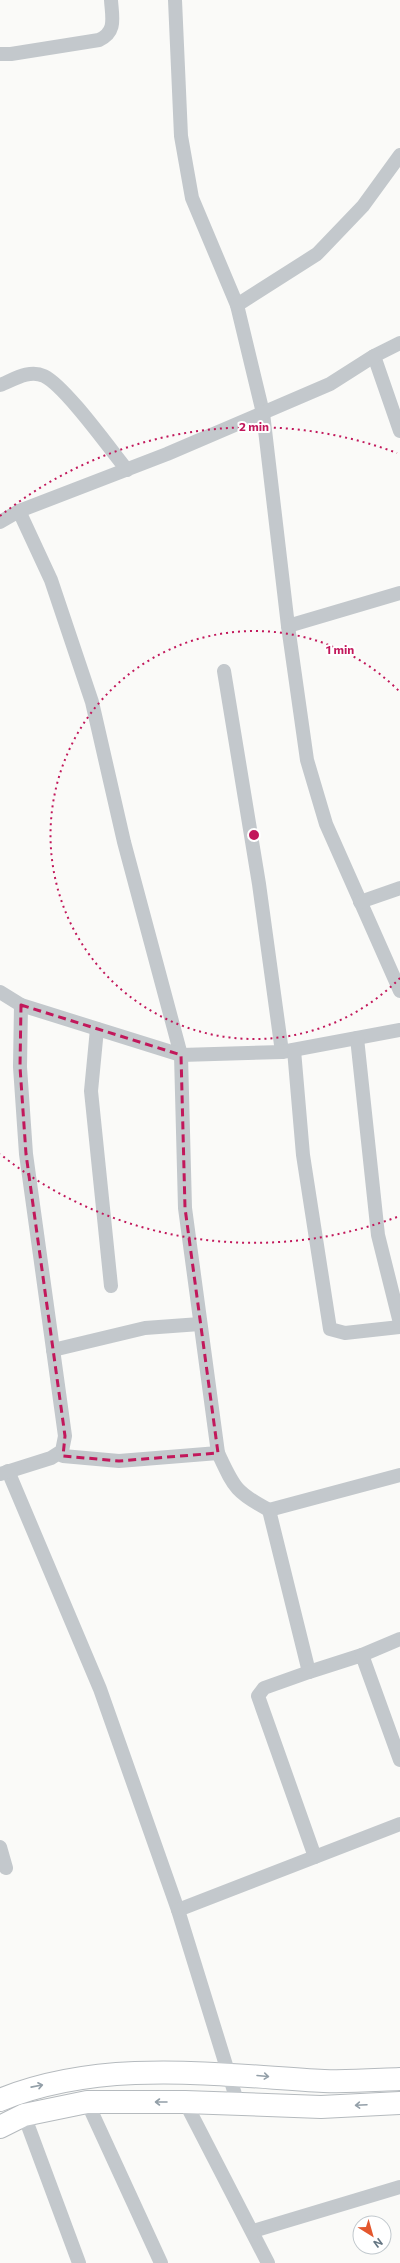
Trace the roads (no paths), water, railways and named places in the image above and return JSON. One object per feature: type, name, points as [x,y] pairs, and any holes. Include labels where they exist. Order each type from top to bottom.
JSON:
[{"type":"main road","points":[[0,2100],[29,2088],[89,2076],[145,2073],[228,2073],[326,2081],[400,2079]]},
{"type":"main road","points":[[0,2127],[24,2115],[87,2102],[185,2102],[321,2107],[400,2104]]},
{"type":"street","points":[[0,54],[98,40],[106,37],[113,26],[111,0]]},
{"type":"street","points":[[175,0],[181,136],[192,198],[237,305],[263,413],[288,626],[307,760],[326,824],[400,990]]},
{"type":"street","points":[[237,305],[317,254],[363,206],[400,155]]},
{"type":"street","points":[[0,522],[19,511],[127,470],[330,384],[374,356],[400,343]]},
{"type":"street","points":[[374,356],[400,432]]},
{"type":"street","points":[[0,385],[27,374],[43,376],[66,395],[127,470]]},
{"type":"street","points":[[19,511],[51,580],[92,702],[124,842],[181,1055],[185,1208],[218,1453],[232,1484],[244,1497],[269,1510],[400,1475]]},
{"type":"street","points":[[288,626],[400,593]]},
{"type":"street","points":[[224,671],[288,1051],[330,1329],[345,1333],[400,1327]]},
{"type":"street","points":[[360,902],[400,888]]},
{"type":"street","points":[[0,992],[21,1005],[181,1055],[288,1051],[400,1030]]},
{"type":"street","points":[[21,1005],[20,1067],[26,1154],[65,1436],[62,1451],[63,1456],[119,1461],[218,1453]]},
{"type":"street","points":[[97,1029],[92,1091],[111,1286]]},
{"type":"street","points":[[357,1038],[378,1234],[400,1323]]},
{"type":"street","points":[[53,1350],[144,1328],[200,1324]]},
{"type":"street","points":[[62,1451],[51,1458],[4,1473],[100,1689],[178,1910],[238,2104]]},
{"type":"street","points":[[269,1510],[309,1672]]},
{"type":"street","points":[[315,1857],[258,1696],[264,1688],[362,1655],[400,1639]]},
{"type":"street","points":[[362,1655],[400,1760]]},
{"type":"street","points":[[178,1910],[400,1824]]},
{"type":"street","points":[[0,1847],[6,1868]]},
{"type":"street","points":[[87,2102],[161,2263]]},
{"type":"street","points":[[185,2102],[253,2231],[268,2263]]},
{"type":"street","points":[[24,2115],[79,2263]]},
{"type":"street","points":[[253,2231],[400,2187]]}]
